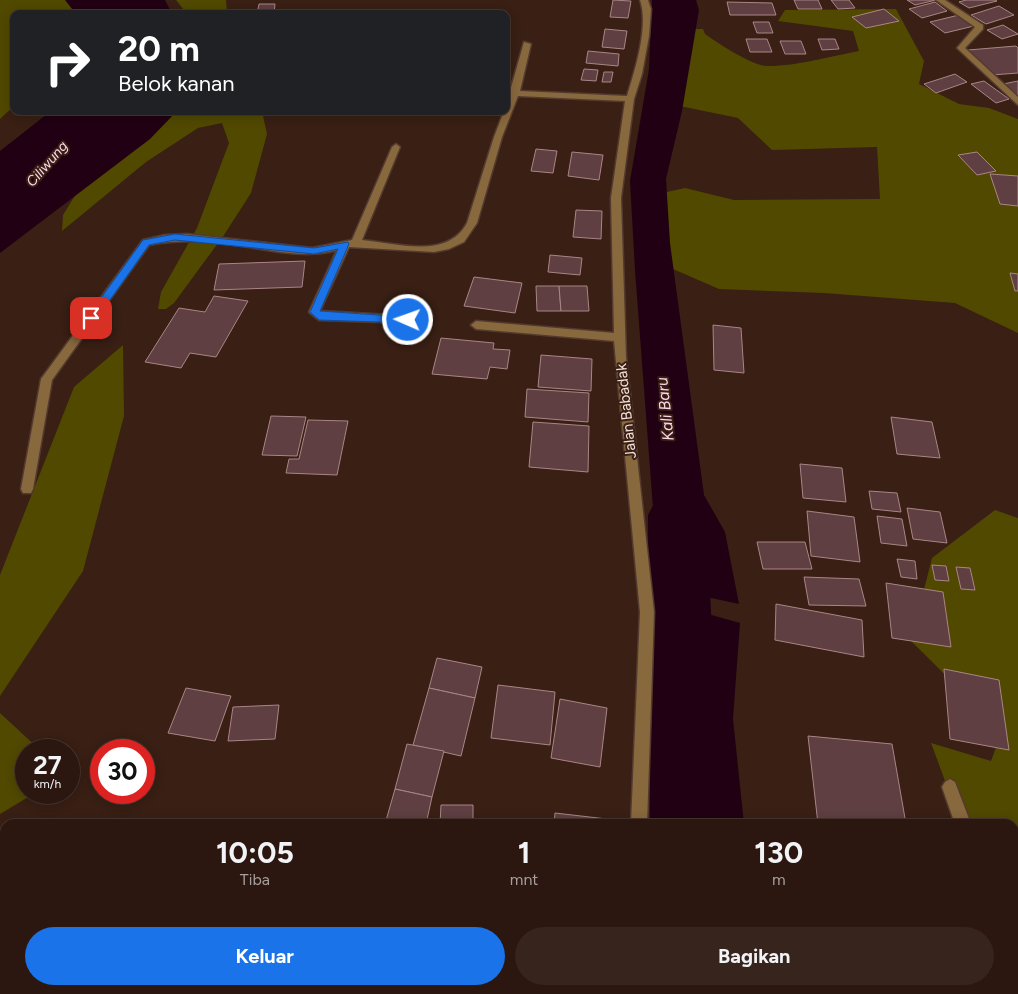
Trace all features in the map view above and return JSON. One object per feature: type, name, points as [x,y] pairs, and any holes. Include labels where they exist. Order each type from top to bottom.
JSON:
[{"type":"street","name":"Jalan Babadak","points":[[639,819],[647,612],[619,337],[616,198],[630,99],[638,74],[645,36],[647,9],[644,0]]},
{"type":"street","points":[[942,1],[953,0]]},
{"type":"street","points":[[942,1],[980,27],[961,48],[1018,102]]},
{"type":"street","points":[[510,106],[528,44]]},
{"type":"street","points":[[515,93],[630,99]]},
{"type":"street","points":[[27,489],[47,379],[146,242],[175,237],[314,251],[350,244],[435,248],[456,243],[465,235],[472,223],[506,115]]},
{"type":"street","points":[[396,147],[350,244],[314,312],[319,316],[408,320]]},
{"type":"street","points":[[476,325],[619,337]]},
{"type":"street","points":[[950,787],[961,819]]},
{"type":"shaded area","points":[[0,0],[91,0],[105,10],[10,10],[10,110],[0,119]]},
{"type":"shaded area","points":[[176,0],[226,0],[227,10],[184,10]]},
{"type":"shaded area","points":[[896,9],[924,61],[919,84],[959,104],[989,108],[1018,119],[1018,333],[955,303],[824,293],[719,289],[666,266],[653,195],[685,188],[734,200],[880,199],[877,147],[772,150],[738,118],[675,105],[691,29],[703,29],[705,34],[726,48],[760,65],[788,65],[859,51],[853,31],[778,21],[785,10]]},
{"type":"shaded area","points":[[166,115],[263,115],[267,134],[251,193],[224,235],[174,303],[166,309],[158,309],[161,292],[197,228],[229,143],[222,123],[198,128],[146,162],[62,231],[63,215],[79,189]]},
{"type":"shaded area","points":[[123,345],[124,416],[83,571],[0,696],[0,575],[74,387]]},
{"type":"shaded area","points":[[995,510],[1018,518],[1018,819],[960,819],[931,743],[991,761],[1002,731],[911,641],[932,558]]},
{"type":"shaded area","points":[[0,713],[28,739],[15,739],[15,804],[17,804],[0,814]]},
{"type":"water","points":[[65,0],[165,0],[170,10],[73,10]]},
{"type":"water","points":[[652,0],[696,0],[699,10],[682,111],[666,179],[670,243],[704,495],[725,532],[739,604],[659,587],[630,181],[649,69]]},
{"type":"water","name":"Ciliwung","points":[[46,115],[173,115],[150,139],[0,253],[0,151]]},
{"type":"water","points":[[658,600],[740,623],[733,719],[743,819],[654,819]]},
{"type":"building","points":[[613,0],[631,1],[628,18],[610,17]]},
{"type":"building","points":[[794,0],[818,0],[822,9],[798,9]]},
{"type":"building","points":[[831,0],[849,0],[855,8],[838,9]]},
{"type":"building","points":[[907,0],[936,0],[915,5]]},
{"type":"building","points":[[966,0],[997,1],[969,8],[959,2]]},
{"type":"building","points":[[727,2],[772,3],[776,15],[730,15]]},
{"type":"building","points":[[935,2],[947,11],[922,18],[909,9]]},
{"type":"building","points":[[259,4],[275,4],[274,10],[258,10]]},
{"type":"building","points":[[999,6],[1014,15],[986,24],[971,15]]},
{"type":"building","points":[[884,9],[899,21],[866,28],[852,17]]},
{"type":"building","points":[[959,15],[974,26],[945,33],[930,22]]},
{"type":"building","points":[[753,22],[769,22],[773,33],[757,33]]},
{"type":"building","points":[[1003,25],[1018,34],[1002,39],[987,30]]},
{"type":"building","points":[[605,29],[627,31],[624,49],[602,47]]},
{"type":"building","points":[[746,39],[767,39],[772,52],[750,52]]},
{"type":"building","points":[[818,39],[835,39],[839,49],[822,50]]},
{"type":"building","points":[[780,41],[801,41],[806,54],[785,54]]},
{"type":"building","points":[[1016,46],[1018,48],[1018,73],[992,75],[968,50]]},
{"type":"building","points":[[588,51],[619,54],[618,66],[586,63]]},
{"type":"building","points":[[584,69],[598,70],[596,81],[581,80]]},
{"type":"building","points":[[604,72],[613,72],[611,82],[602,82]]},
{"type":"building","points":[[955,74],[967,82],[936,93],[924,84]]},
{"type":"building","points":[[984,81],[1009,99],[996,103],[971,84]]},
{"type":"building","points":[[1018,81],[1018,96],[1003,84]]},
{"type":"building","points":[[536,149],[557,151],[553,173],[531,171]]},
{"type":"building","points":[[572,152],[603,155],[599,180],[568,176]]},
{"type":"building","points":[[977,152],[996,171],[977,175],[958,155]]},
{"type":"building","points":[[990,174],[1018,176],[1018,206],[1000,204]]},
{"type":"building","points":[[576,210],[602,211],[601,239],[573,237]]},
{"type":"building","points":[[550,255],[582,258],[580,275],[548,272]]},
{"type":"building","points":[[305,261],[302,287],[214,290],[219,264]]},
{"type":"building","points":[[1010,273],[1018,274],[1018,291],[1015,291]]},
{"type":"building","points":[[474,277],[522,283],[515,313],[464,306]]},
{"type":"building","points":[[536,286],[559,286],[561,311],[537,311]]},
{"type":"building","points":[[559,286],[587,286],[589,311],[561,311]]},
{"type":"building","points":[[214,296],[248,301],[216,357],[190,353],[181,368],[145,362],[179,308],[205,312]]},
{"type":"building","points":[[713,325],[741,328],[744,373],[714,370]]},
{"type":"building","points":[[441,338],[494,343],[493,349],[510,350],[507,369],[490,367],[487,379],[432,374]]},
{"type":"building","points":[[541,355],[592,359],[591,391],[538,387]]},
{"type":"building","points":[[527,389],[589,393],[588,422],[525,417]]},
{"type":"building","points":[[271,416],[306,417],[297,456],[262,455]]},
{"type":"building","points":[[891,417],[932,422],[940,458],[897,454]]},
{"type":"building","points":[[308,420],[348,421],[337,475],[286,473],[289,459],[299,459]]},
{"type":"building","points":[[533,422],[589,426],[588,472],[529,467]]},
{"type":"building","points":[[800,464],[842,468],[846,502],[803,498]]},
{"type":"building","points":[[869,491],[897,493],[901,512],[872,509]]},
{"type":"building","points":[[907,508],[940,512],[947,543],[913,539]]},
{"type":"building","points":[[807,511],[854,517],[860,562],[811,556]]},
{"type":"building","points":[[877,516],[902,519],[907,546],[881,543]]},
{"type":"building","points":[[757,542],[805,542],[812,569],[763,569]]},
{"type":"building","points":[[897,559],[915,561],[917,579],[901,577]]},
{"type":"building","points":[[932,565],[946,566],[949,581],[935,580]]},
{"type":"building","points":[[956,567],[970,568],[975,590],[961,589]]},
{"type":"building","points":[[804,577],[859,579],[866,606],[809,605]]},
{"type":"building","points":[[886,583],[943,592],[951,647],[892,638]]},
{"type":"building","points":[[776,604],[862,620],[864,657],[775,640]]},
{"type":"building","points":[[437,658],[482,667],[475,698],[429,688]]},
{"type":"building","points":[[944,669],[999,680],[1009,750],[950,739]]},
{"type":"building","points":[[498,685],[555,692],[550,745],[491,738]]},
{"type":"building","points":[[186,688],[231,696],[215,741],[168,733]]},
{"type":"building","points":[[429,688],[475,698],[461,756],[413,745]]},
{"type":"building","points":[[560,699],[607,708],[600,767],[551,758]]},
{"type":"building","points":[[279,705],[275,739],[228,741],[233,707]]},
{"type":"building","points":[[808,736],[892,744],[905,819],[817,819]]},
{"type":"building","points":[[407,744],[444,751],[432,797],[395,789]]},
{"type":"building","points":[[395,789],[432,797],[427,819],[386,819]]},
{"type":"building","points":[[441,805],[473,805],[473,819],[440,819]]},
{"type":"building","points":[[555,813],[607,819],[554,819]]},
{"type":"waterway","name":"Kali Baru","points":[[677,515],[686,819]]},
{"type":"route","points":[[91,318],[146,242],[160,238],[175,237],[314,251],[345,244],[314,312],[319,316],[408,320]]}]
